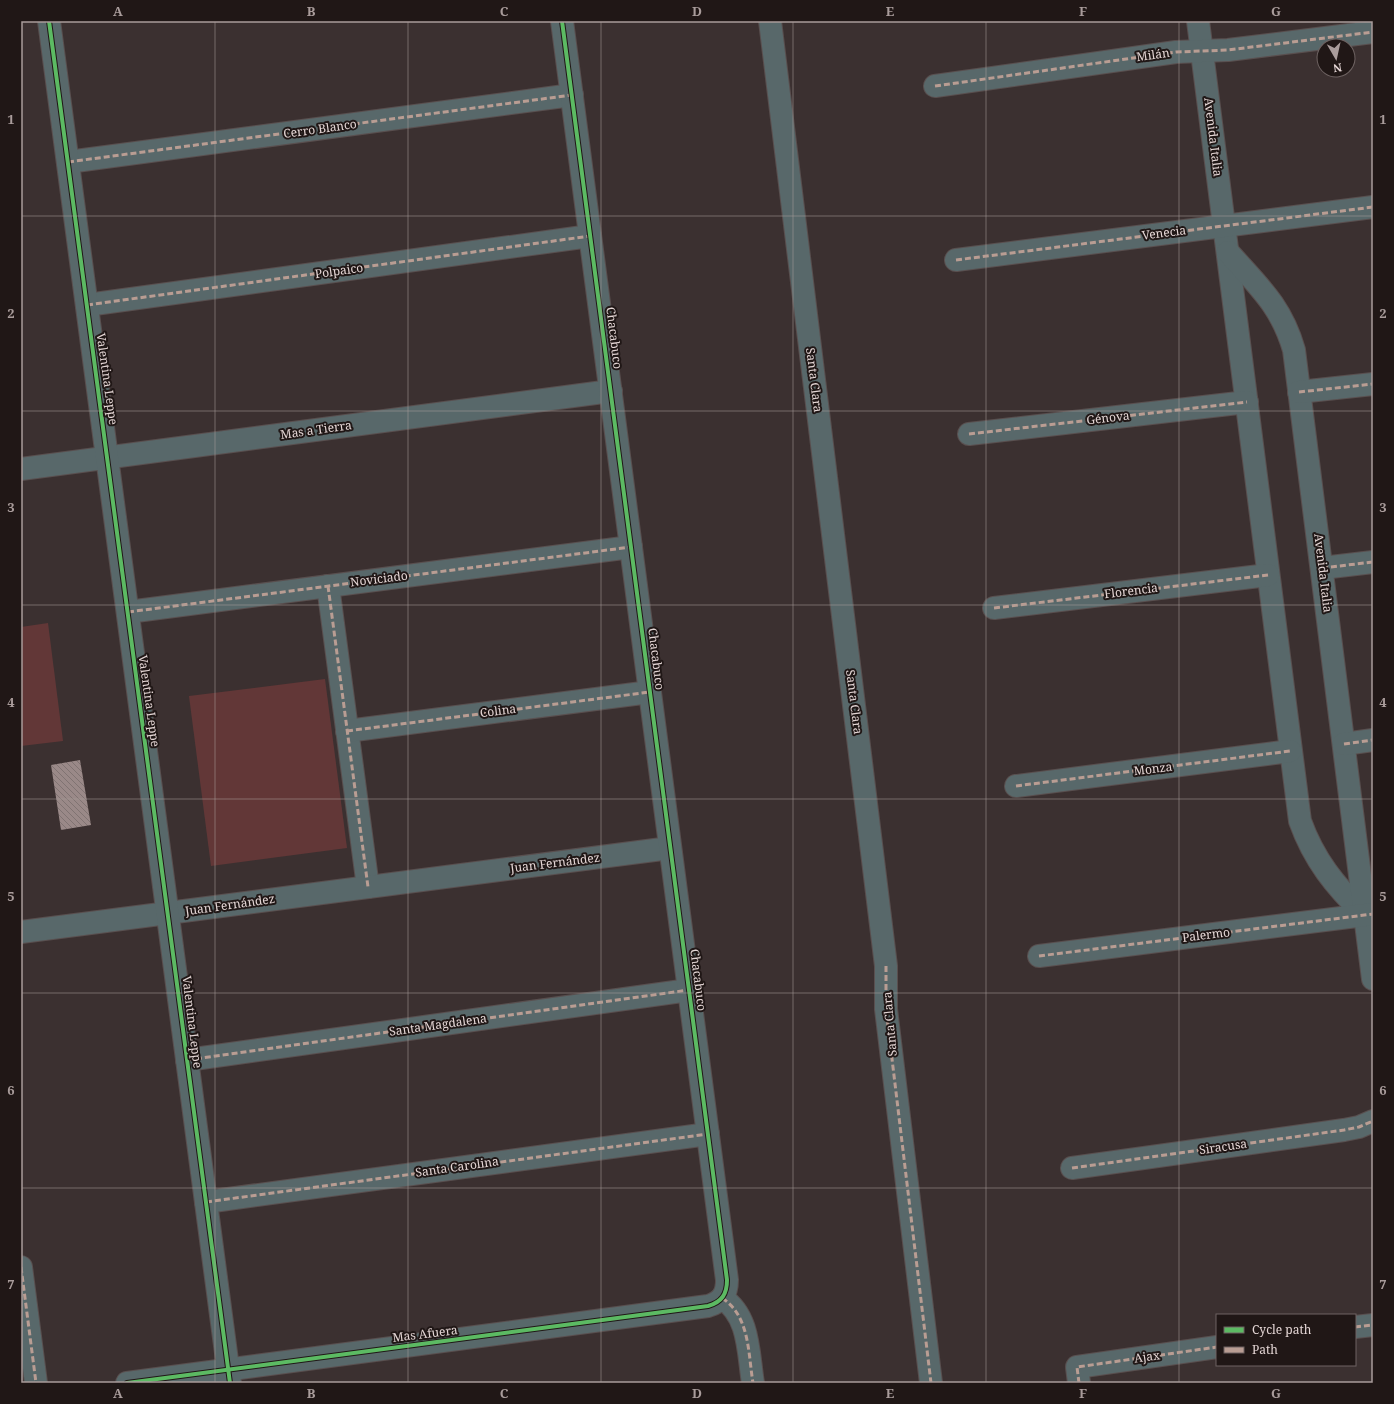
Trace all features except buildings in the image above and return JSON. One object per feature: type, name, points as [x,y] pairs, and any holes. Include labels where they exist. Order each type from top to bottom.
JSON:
[{"type":"street","name":"Valentina Leppe","points":[[49,21],[229,1376]]},
{"type":"street","name":"Chacabuco","points":[[562,21],[727,1280],[727,1290],[722,1298]]},
{"type":"street","name":"Santa Clara","points":[[770,21],[886,966],[886,1009],[932,1383]]},
{"type":"street","name":"Avenida Italia","points":[[1198,21],[1300,821],[1308,842],[1326,872],[1344,894],[1369,915]]},
{"type":"street","name":"Milán","points":[[935,86],[1176,52],[1228,50],[1373,32]]},
{"type":"street","name":"Cerro Blanco","points":[[68,162],[572,96]]},
{"type":"street","name":"Venecia","points":[[956,260],[1373,207]]},
{"type":"street","name":"Polpaico","points":[[87,305],[590,236]]},
{"type":"street","name":"Avenida Italia","points":[[1228,252],[1272,302],[1282,317],[1294,350],[1344,744],[1369,915],[1373,979]]},
{"type":"street","points":[[1300,392],[1373,384]]},
{"type":"street","name":"Mas a Tierra","points":[[21,469],[610,391]]},
{"type":"street","name":"Génova","points":[[969,434],[1247,402]]},
{"type":"street","name":"Noviciado","points":[[128,612],[631,547]]},
{"type":"street","points":[[1322,568],[1373,562]]},
{"type":"street","name":"Florencia","points":[[994,608],[1268,575]]},
{"type":"street","points":[[328,586],[368,887]]},
{"type":"street","name":"Colina","points":[[347,731],[650,692]]},
{"type":"street","points":[[1344,744],[1373,740]]},
{"type":"street","name":"Monza","points":[[1016,786],[1290,751]]},
{"type":"street","name":"Juan Fernández","points":[[21,932],[670,848]]},
{"type":"street","name":"Palermo","points":[[1038,956],[1369,915]]},
{"type":"street","name":"Santa Magdalena","points":[[187,1060],[689,990]]},
{"type":"street","name":"Siracusa","points":[[1072,1168],[1344,1130],[1359,1127],[1373,1121]]},
{"type":"street","name":"Santa Carolina","points":[[206,1202],[708,1134]]},
{"type":"street","points":[[21,1267],[36,1383]]},
{"type":"street","points":[[722,1298],[736,1310],[742,1319],[753,1383]]},
{"type":"street","name":"Mas Afuera","points":[[127,1383],[229,1376],[708,1306],[722,1298]]},
{"type":"street","points":[[1356,1328],[1373,1325]]},
{"type":"street","name":"Ajax","points":[[1078,1375],[1216,1347]]},
{"type":"shaded area","points":[[48,623],[63,741],[21,746],[21,627]]},
{"type":"shaded area","points":[[325,679],[347,848],[211,866],[189,696]]},
{"type":"marked path","points":[[935,86],[1176,52],[1228,50],[1373,32]]},
{"type":"marked path","points":[[68,162],[572,95]]},
{"type":"marked path","points":[[956,260],[1373,207]]},
{"type":"marked path","points":[[87,305],[590,236]]},
{"type":"marked path","points":[[1299,392],[1373,384]]},
{"type":"marked path","points":[[969,434],[1247,402]]},
{"type":"marked path","points":[[128,612],[631,547]]},
{"type":"marked path","points":[[1322,568],[1373,562]]},
{"type":"marked path","points":[[994,608],[1268,575]]},
{"type":"marked path","points":[[328,586],[368,887]]},
{"type":"marked path","points":[[347,731],[650,692]]},
{"type":"marked path","points":[[1344,744],[1373,740]]},
{"type":"marked path","points":[[1016,786],[1290,751]]},
{"type":"marked path","points":[[1039,956],[1373,914]]},
{"type":"marked path","points":[[886,966],[886,1009],[931,1383]]},
{"type":"marked path","points":[[187,1060],[689,990]]},
{"type":"marked path","points":[[1072,1168],[1344,1130],[1359,1127],[1373,1121]]},
{"type":"marked path","points":[[206,1202],[708,1134]]},
{"type":"marked path","points":[[21,1267],[36,1383]]},
{"type":"marked path","points":[[722,1298],[731,1306],[743,1325],[753,1383]]},
{"type":"marked path","points":[[1356,1327],[1373,1325]]},
{"type":"marked path","points":[[1079,1383],[1077,1367],[1216,1347]]},
{"type":"cycle path","points":[[49,21],[230,1383]]},
{"type":"cycle path","points":[[127,1383],[708,1306],[720,1300],[725,1293],[727,1280],[562,21]]}]
